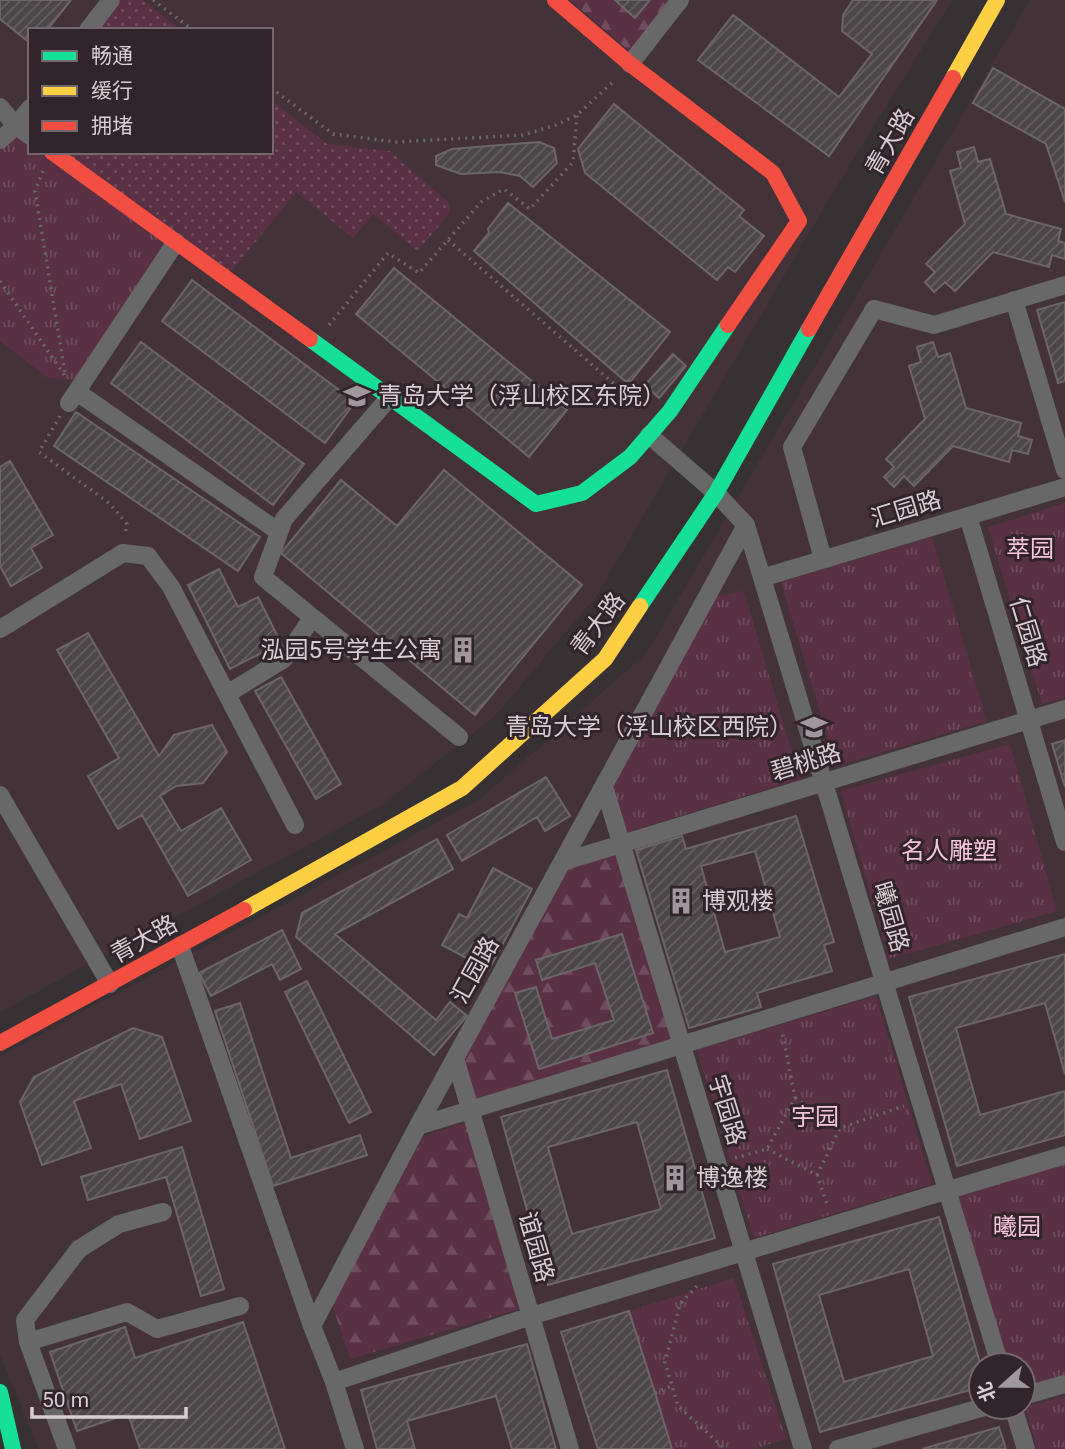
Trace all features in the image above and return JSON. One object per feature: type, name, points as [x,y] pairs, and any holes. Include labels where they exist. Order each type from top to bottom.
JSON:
[{"type":"street","points":[[90,28],[111,0]]},
{"type":"street","points":[[49,159],[176,242],[536,504],[582,493],[630,457],[678,400],[799,221],[773,173],[630,64],[555,0]]},
{"type":"street","points":[[630,64],[680,0]]},
{"type":"street","name":"青大路","points":[[0,1043],[110,985],[462,788],[605,659],[716,493],[997,0]]},
{"type":"street","points":[[0,107],[23,131],[0,140]]},
{"type":"street","points":[[176,242],[73,398],[279,532]]},
{"type":"street","points":[[823,559],[792,447],[874,309],[934,325],[1065,285]]},
{"type":"street","points":[[1014,300],[1065,470]]},
{"type":"street","points":[[389,398],[284,519],[263,578],[458,737]]},
{"type":"street","name":"曦园路","points":[[654,429],[746,525],[996,1351]]},
{"type":"street","name":"汇园路","points":[[762,578],[1065,487]]},
{"type":"street","name":"仁园路","points":[[968,516],[1065,842]]},
{"type":"street","name":"汇园路","points":[[312,1326],[746,525]]},
{"type":"street","points":[[0,629],[123,553],[148,556],[171,587],[295,825]]},
{"type":"street","points":[[227,694],[284,659],[312,618]]},
{"type":"street","name":"碧桃路","points":[[562,862],[1065,709]]},
{"type":"street","name":"宇园路","points":[[604,786],[803,1449]]},
{"type":"street","points":[[0,795],[110,985]]},
{"type":"street","points":[[418,1126],[1065,928]]},
{"type":"street","points":[[180,946],[334,1382],[355,1449]]},
{"type":"street","name":"谊园路","points":[[455,1058],[570,1449]]},
{"type":"street","points":[[334,1382],[531,1317],[1065,1155]]},
{"type":"street","points":[[66,1449],[29,1342],[25,1320],[79,1249],[119,1224],[163,1212]]},
{"type":"street","points":[[29,1342],[127,1312],[157,1329],[240,1306]]},
{"type":"street","points":[[1037,1392],[1065,1384]]},
{"type":"street","points":[[0,1392],[11,1445]]},
{"type":"street","points":[[838,1449],[967,1412]]},
{"type":"street","points":[[1017,1421],[1026,1449]]},
{"type":"street","points":[[0,1426],[11,1445]]},
{"type":"path","points":[[153,0],[190,28]]},
{"type":"path","points":[[273,89],[333,134],[376,141],[454,140],[523,135],[556,125],[576,115],[596,100],[630,64]]},
{"type":"path","points":[[314,343],[388,253],[419,272],[481,202],[503,189],[530,209],[573,162],[576,115]]},
{"type":"path","points":[[0,281],[66,377],[35,191],[49,159]]},
{"type":"path","points":[[448,240],[654,429]]},
{"type":"path","points":[[73,398],[39,452],[109,503],[127,524],[123,553]]},
{"type":"path","points":[[767,1149],[795,1098],[778,1016]]},
{"type":"path","points":[[795,1098],[840,1128]]},
{"type":"path","points":[[817,1175],[840,1128],[920,1101]]},
{"type":"path","points":[[717,1163],[767,1149],[817,1175],[834,1225]]},
{"type":"path","points":[[697,1286],[680,1304],[665,1362],[678,1406],[725,1449]]},
{"type":"path","points":[[655,1393],[672,1386]]},
{"type":"shaded area","name":"青岛大学（浮山校区东院）","points":[[0,0],[952,0],[830,197],[597,595],[495,716],[382,805],[0,1012]]},
{"type":"shaded area","name":"青岛大学（浮山校区西院）","points":[[1030,0],[1065,0],[1065,1449],[39,1449],[0,1355],[0,1056],[479,800],[646,654]]},
{"type":"green space","points":[[117,0],[143,0],[178,28],[96,28]]},
{"type":"green space","points":[[570,0],[669,0],[630,52]]},
{"type":"green space","points":[[273,102],[327,144],[390,151],[449,203],[450,212],[418,251],[373,214],[353,238],[296,192],[231,272],[66,154],[273,154]]},
{"type":"green space","points":[[15,136],[28,145],[28,154],[42,154],[166,244],[77,380],[48,378],[0,341],[0,149]]},
{"type":"green space","name":"萃园","points":[[1065,503],[1065,697],[1042,704],[988,527]]},
{"type":"green space","points":[[932,537],[987,721],[836,766],[781,582]]},
{"type":"green space","points":[[744,591],[800,779],[627,832],[613,788],[717,596]]},
{"type":"green space","name":"名人雕塑","points":[[1010,744],[1057,911],[889,959],[841,791]]},
{"type":"green space","points":[[618,853],[674,1041],[475,1103],[462,1059],[566,869]],"holes":[[[621,934],[653,1033],[539,1069],[515,994],[536,987],[552,1039],[614,1020],[595,963],[536,961]]]},
{"type":"green space","name":"宇园","points":[[876,996],[932,1184],[754,1238],[697,1050]]},
{"type":"green space","points":[[466,1123],[519,1309],[350,1359],[332,1304],[424,1136]]},
{"type":"green space","name":"曦园","points":[[1065,1162],[1065,1376],[1037,1385],[1037,1351],[1003,1351],[956,1194]]},
{"type":"green space","points":[[734,1278],[786,1439],[753,1449],[672,1449],[629,1311]]},
{"type":"green space","points":[[1065,1396],[1065,1449],[1037,1449],[1029,1421],[1037,1421],[1037,1404]]},
{"type":"building","points":[[0,0],[71,0],[49,28],[28,28],[28,41],[0,19]]},
{"type":"building","points":[[615,0],[650,0],[635,18]]},
{"type":"building","points":[[853,0],[937,0],[829,156],[698,60],[733,15],[839,97],[872,54],[842,31],[843,15]]},
{"type":"building","points":[[993,68],[1065,109],[1065,202],[1046,144],[973,103]]},
{"type":"building","points":[[614,104],[744,210],[739,216],[764,236],[735,272],[728,267],[717,280],[585,173],[578,149]]},
{"type":"building","points":[[539,142],[554,148],[557,163],[533,187],[520,176],[499,172],[461,174],[436,165],[436,156],[452,149]]},
{"type":"building","points":[[974,147],[978,162],[990,159],[1006,214],[1061,229],[1058,241],[1065,243],[1065,259],[1052,255],[1049,267],[993,252],[955,291],[945,282],[934,292],[925,282],[935,272],[926,264],[965,224],[950,171],[961,168],[957,152]]},
{"type":"building","points":[[508,203],[670,332],[631,381],[625,381],[474,251]]},
{"type":"building","points":[[394,268],[567,410],[529,457],[356,314]]},
{"type":"building","points":[[192,280],[355,402],[325,443],[162,321]]},
{"type":"building","points":[[1065,302],[1065,381],[1058,383],[1037,310]]},
{"type":"building","points":[[141,342],[304,464],[273,505],[111,383]]},
{"type":"building","points":[[933,342],[938,357],[950,353],[966,408],[1021,423],[1018,436],[1032,440],[1028,454],[1012,450],[1009,462],[953,446],[914,486],[904,476],[894,487],[884,477],[894,467],[886,459],[925,419],[909,366],[921,362],[917,347]]},
{"type":"building","points":[[673,354],[686,366],[659,398],[645,385]]},
{"type":"building","points":[[76,412],[260,537],[238,571],[54,446]]},
{"type":"building","points":[[10,461],[53,535],[31,548],[42,568],[11,586],[0,566],[0,467]]},
{"type":"building","name":"泓园5号学生公寓","points":[[444,470],[582,585],[475,715],[281,553],[341,480],[397,526]]},
{"type":"building","points":[[219,569],[238,607],[258,597],[281,643],[230,669],[188,585]]},
{"type":"building","points":[[88,633],[159,756],[174,735],[212,725],[227,752],[203,783],[176,786],[160,796],[181,831],[221,808],[251,860],[188,896],[142,815],[118,829],[88,776],[119,758],[57,650]]},
{"type":"building","points":[[281,677],[341,784],[316,799],[255,691]]},
{"type":"building","points":[[1065,740],[1065,787],[1052,744]]},
{"type":"building","points":[[546,777],[570,816],[545,831],[537,817],[462,861],[447,835]]},
{"type":"building","name":"博观楼","points":[[796,816],[834,942],[824,945],[832,971],[757,993],[761,1007],[689,1028],[636,850],[682,836],[686,849]],"holes":[[[755,851],[780,937],[725,952],[701,866]]]},
{"type":"building","points":[[437,839],[453,869],[335,934],[436,1020],[450,1002],[467,1016],[434,1055],[296,937],[302,913]]},
{"type":"building","points":[[493,868],[532,889],[489,970],[442,945],[459,914],[467,918]]},
{"type":"building","points":[[282,930],[301,969],[280,980],[272,964],[211,996],[199,973]]},
{"type":"building","points":[[622,934],[653,1033],[539,1069],[515,993],[536,987],[552,1039],[614,1020],[595,963],[542,980],[536,960]]},
{"type":"building","points":[[1065,954],[1065,1074],[1045,1003],[956,1028],[980,1115],[1065,1091],[1065,1135],[957,1166],[909,997]]},
{"type":"building","points":[[307,981],[371,1112],[349,1123],[285,992]]},
{"type":"building","points":[[240,1003],[291,1158],[360,1135],[367,1155],[273,1186],[215,1011]]},
{"type":"building","points":[[133,1028],[162,1037],[191,1121],[140,1139],[121,1084],[74,1101],[91,1148],[42,1165],[20,1102],[34,1077]]},
{"type":"building","name":"博逸楼","points":[[667,1070],[715,1238],[548,1285],[501,1117]],"holes":[[[637,1122],[661,1209],[572,1234],[548,1147]]]},
{"type":"building","points":[[182,1147],[224,1289],[201,1296],[166,1177],[88,1200],[81,1177]]},
{"type":"building","points":[[939,1217],[977,1351],[967,1351],[967,1391],[820,1432],[773,1264]],"holes":[[[909,1269],[933,1356],[844,1382],[819,1295]]]},
{"type":"building","points":[[629,1311],[672,1449],[598,1449],[561,1332]]},
{"type":"building","points":[[243,1322],[285,1449],[140,1449],[128,1414],[77,1431],[50,1352],[125,1327],[135,1358]]},
{"type":"building","points":[[527,1344],[556,1449],[512,1449],[496,1396],[407,1421],[415,1449],[377,1449],[361,1390]]},
{"type":"building","points":[[999,1427],[1006,1449],[922,1449]]},
{"type":"traffic: fast","points":[[310,339],[536,504],[582,493],[630,457],[670,411],[728,325]]},
{"type":"traffic: fast","points":[[640,606],[716,493],[809,329]]},
{"type":"traffic: fast","points":[[0,1392],[13,1449]]},
{"type":"traffic: slow","points":[[953,78],[997,0]]},
{"type":"traffic: slow","points":[[244,910],[462,788],[605,659],[640,606]]},
{"type":"traffic: jam","points":[[555,0],[630,64],[773,173],[799,221],[728,325]]},
{"type":"traffic: jam","points":[[809,329],[953,78]]},
{"type":"traffic: jam","points":[[55,154],[310,339]]},
{"type":"traffic: jam","points":[[0,1043],[244,910]]},
{"type":"place","name":"青岛大学（浮山校区东院）","points":[[357,396]]},
{"type":"place","name":"泓园5号学生公寓","points":[[463,650]]},
{"type":"place","name":"青岛大学（浮山校区西院）","points":[[814,727]]},
{"type":"place","name":"博观楼","points":[[681,901]]},
{"type":"place","name":"博逸楼","points":[[675,1178]]}]
